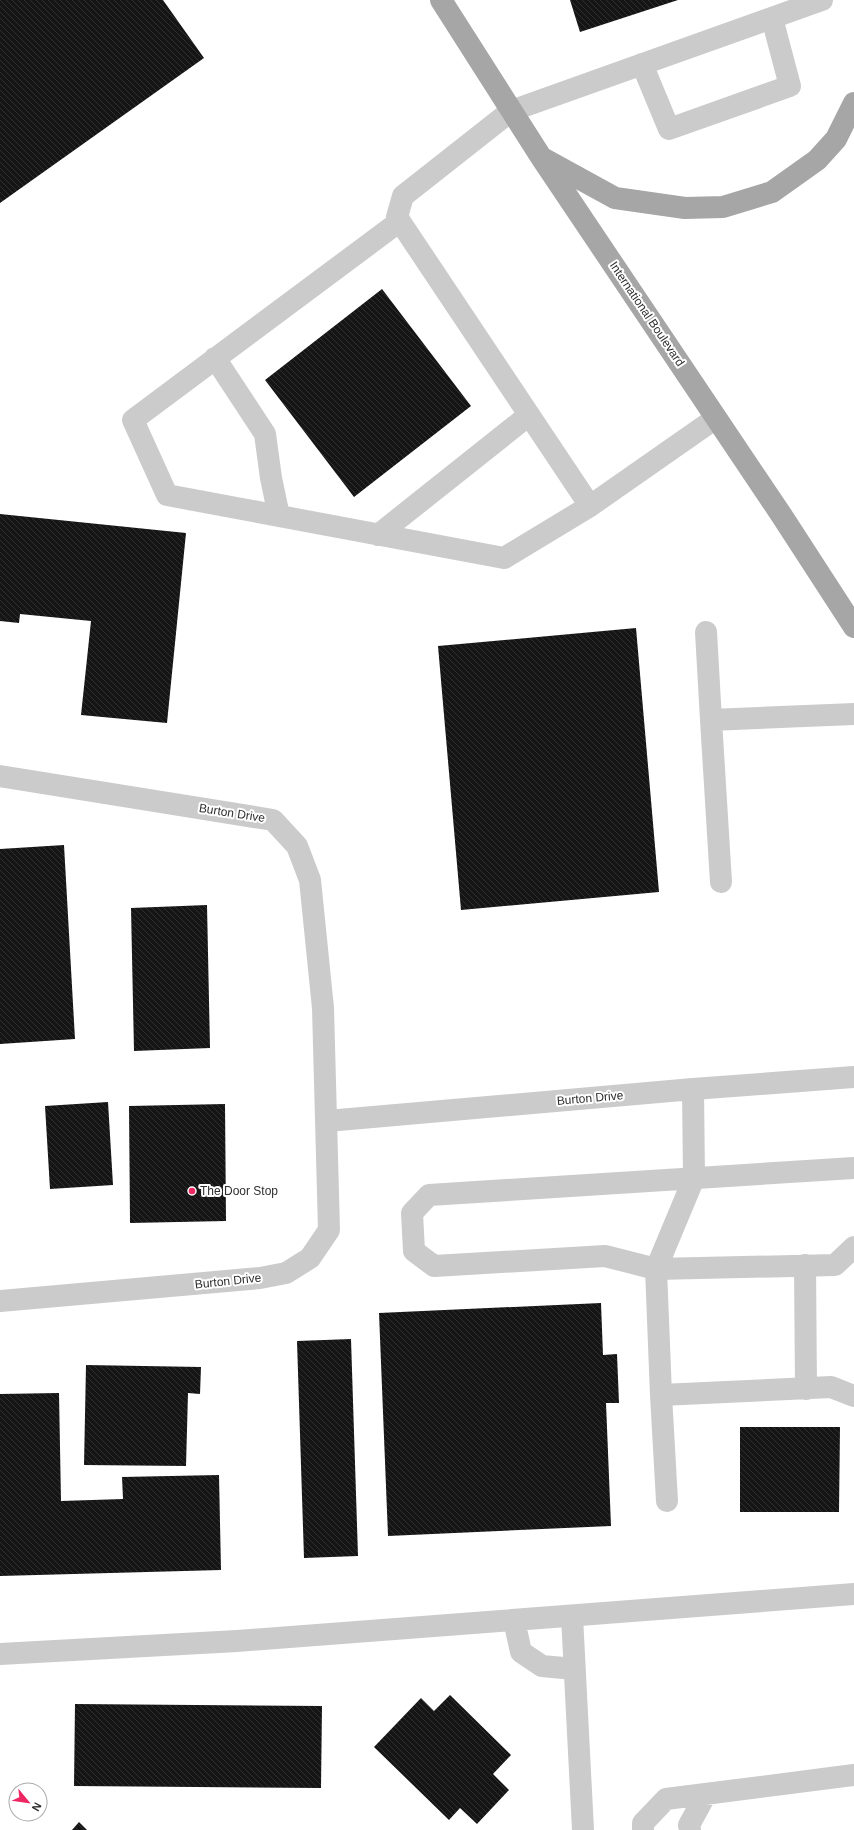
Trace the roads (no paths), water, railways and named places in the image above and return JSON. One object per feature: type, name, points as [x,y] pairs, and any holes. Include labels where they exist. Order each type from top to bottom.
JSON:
[{"type":"main road","name":"International Boulevard","points":[[441,0],[541,157],[854,627]]},
{"type":"main road","points":[[541,157],[615,198],[685,208],[722,207],[772,192],[817,160],[836,138],[854,103]]},
{"type":"street","points":[[590,506],[396,217],[403,196],[511,111],[822,0]]},
{"type":"street","points":[[642,64],[669,129],[677,127],[790,86],[772,18]]},
{"type":"street","points":[[400,222],[133,420],[167,495],[504,558],[590,506],[716,418]]},
{"type":"street","points":[[216,358],[265,434],[271,478],[279,516]]},
{"type":"street","points":[[378,535],[529,415]]},
{"type":"street","points":[[706,632],[721,882]]},
{"type":"street","points":[[711,720],[854,714]]},
{"type":"street","name":"Burton Drive","points":[[0,776],[274,820],[297,846],[310,880],[323,1008],[329,1230],[310,1258],[286,1273],[260,1278],[0,1302]]},
{"type":"street","name":"Burton Drive","points":[[327,1121],[693,1089],[854,1077]]},
{"type":"street","points":[[667,1501],[656,1269],[694,1178],[693,1089]]},
{"type":"street","points":[[854,1168],[429,1195],[412,1213],[414,1251],[434,1266],[605,1256],[656,1269],[835,1265],[854,1247]]},
{"type":"street","points":[[804,1265],[806,1388]]},
{"type":"street","points":[[661,1395],[831,1387],[854,1396]]},
{"type":"street","points":[[0,1654],[237,1641],[854,1594]]},
{"type":"street","points":[[572,1616],[583,1830]]},
{"type":"street","points":[[514,1620],[521,1652],[542,1666],[574,1669]]},
{"type":"street","points":[[643,1830],[643,1822],[666,1799],[854,1775]]},
{"type":"street","points":[[686,1828],[706,1794]]},
{"type":"place","name":"The Door Stop","points":[[192,1191]]}]
